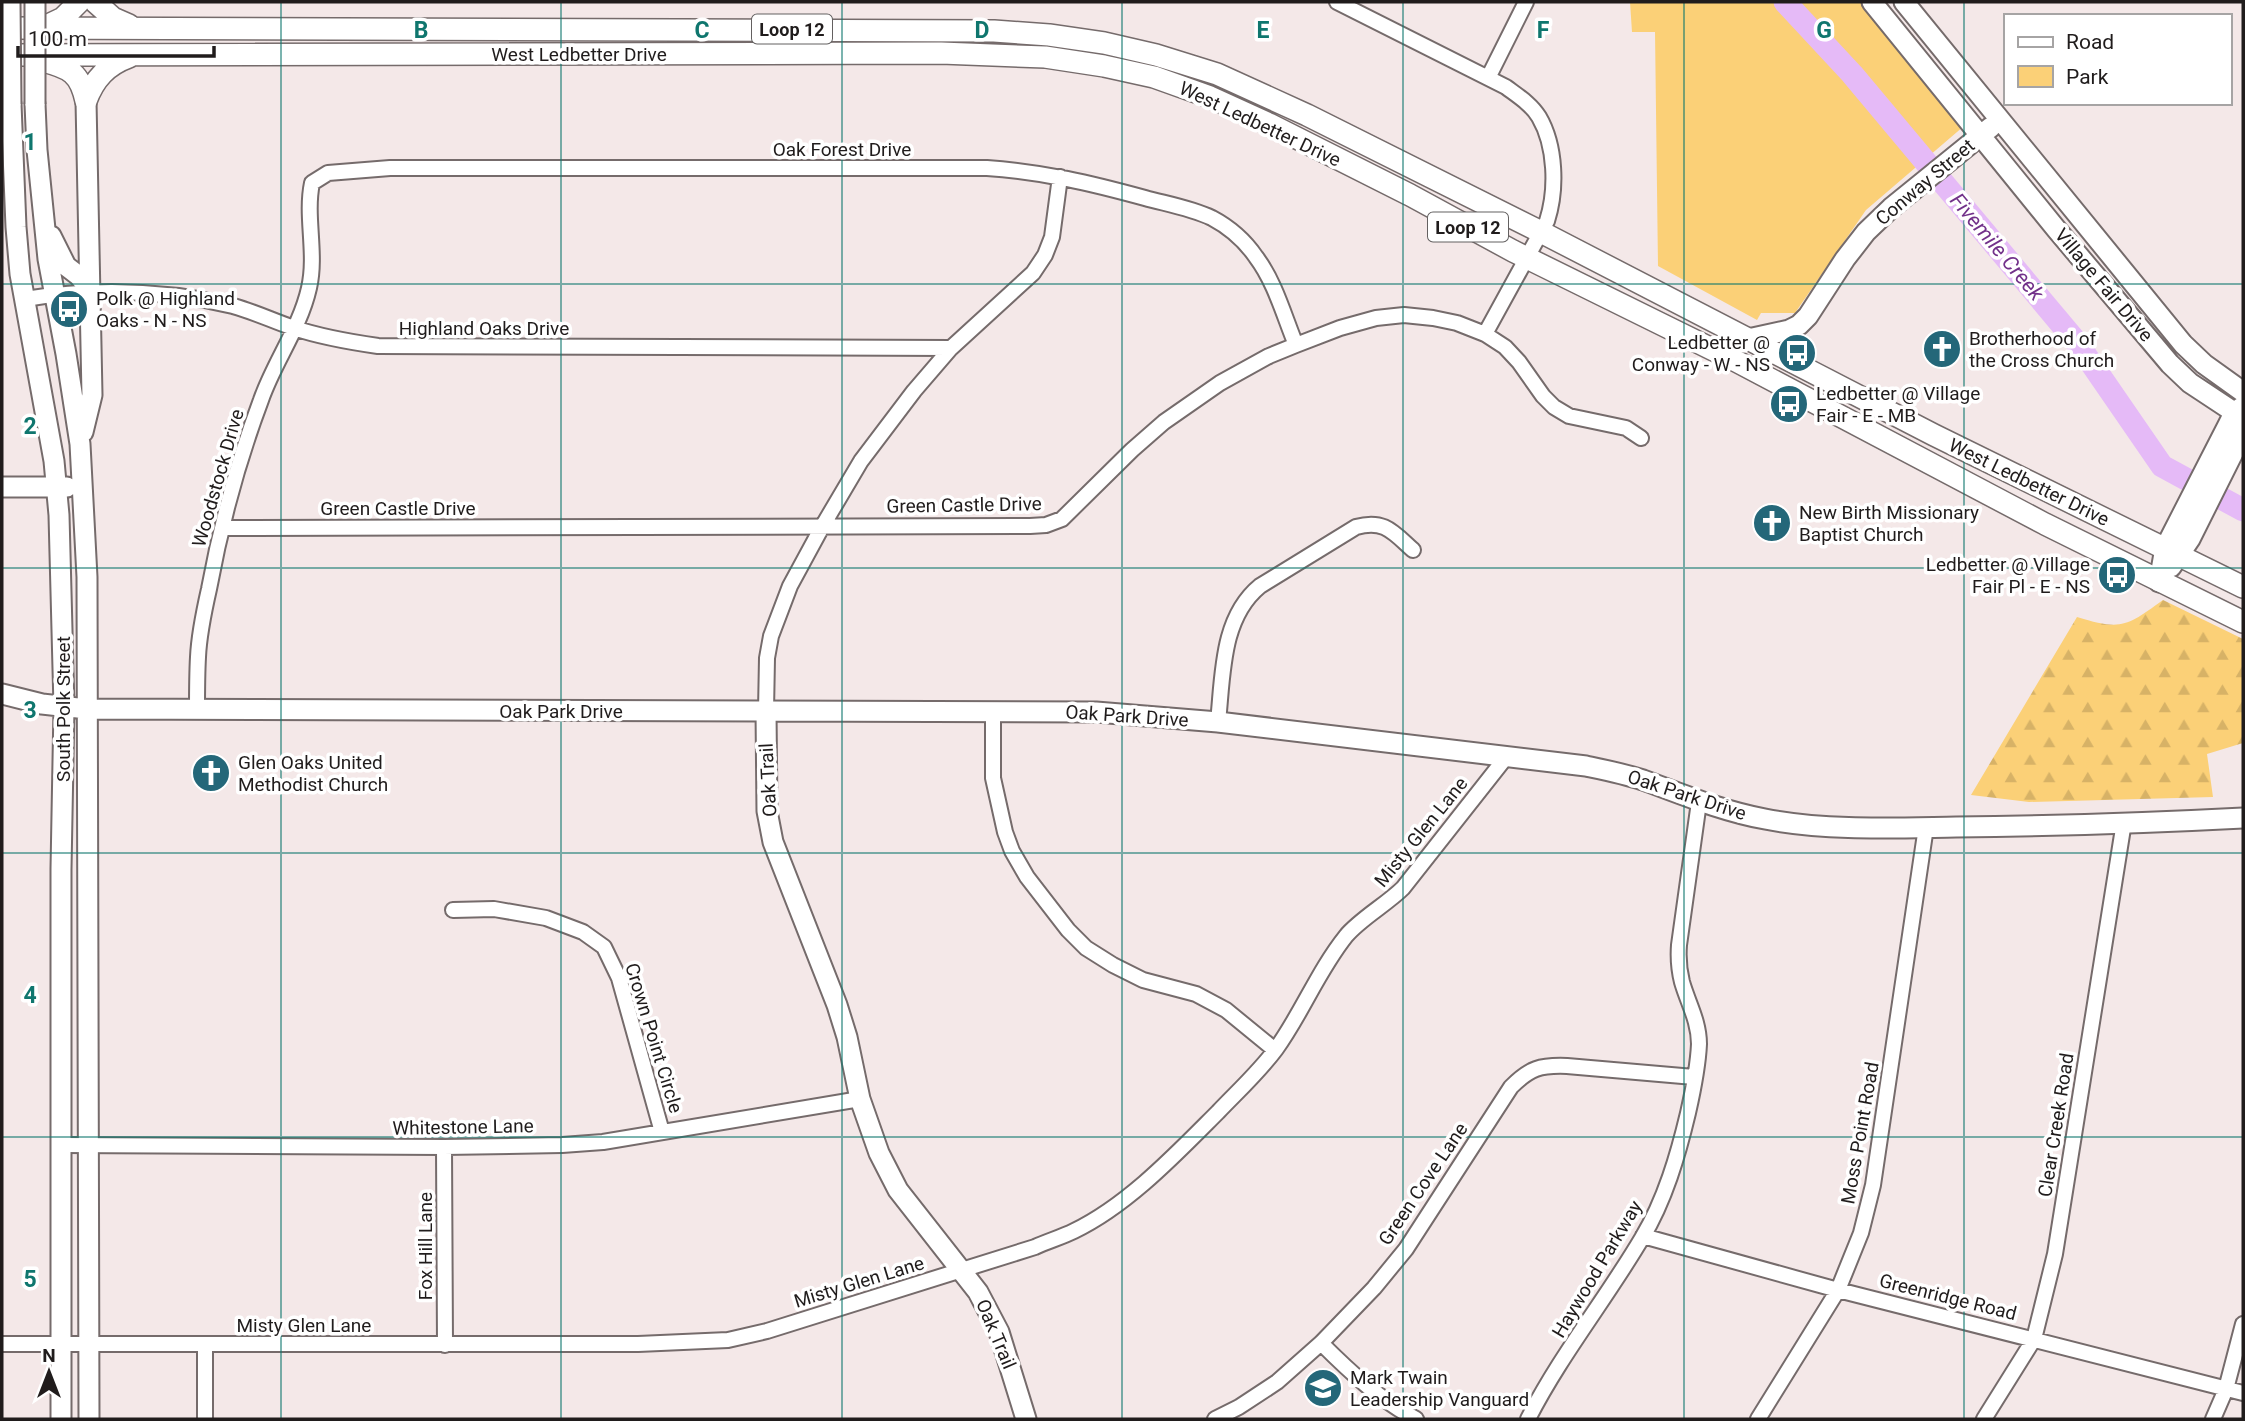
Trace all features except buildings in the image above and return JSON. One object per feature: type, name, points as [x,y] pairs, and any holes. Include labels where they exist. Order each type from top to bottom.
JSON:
[{"type":"main road","points":[[42,28],[63,18],[79,2]]},
{"type":"main road","points":[[95,2],[113,18],[134,27]]},
{"type":"main road","name":"West Ledbetter Drive","points":[[2,28],[940,30],[1021,33],[1104,43],[1156,55],[1217,74],[1307,115],[1541,232],[1934,435],[2177,543],[2243,587]]},
{"type":"main road","points":[[305,28],[305,54]]},
{"type":"main road","points":[[940,30],[941,52]]},
{"type":"main road","name":"West Ledbetter Drive","points":[[10,55],[941,52],[1045,57],[1154,77],[1210,97],[1269,124],[1737,361],[2159,582],[2243,622]]},
{"type":"main road","points":[[10,55],[68,69],[79,79],[86,101]]},
{"type":"main road","points":[[86,101],[97,78],[114,62],[134,55]]},
{"type":"street","name":"South Polk Street","points":[[10,2],[16,227],[24,299],[57,487],[64,707],[61,869],[61,1419]]},
{"type":"street","name":"South Polk Street","points":[[35,2],[37,150],[48,259],[80,444],[87,577],[89,1419]]},
{"type":"street","points":[[1338,2],[1488,78],[1523,99],[1539,117],[1552,159],[1551,209],[1485,334]]},
{"type":"street","points":[[1488,78],[1526,2]]},
{"type":"street","name":"Conway Street","points":[[1748,339],[1789,330],[1799,325],[1866,232],[1981,134],[1872,2]]},
{"type":"street","points":[[1904,2],[1999,120],[1981,134]]},
{"type":"street","points":[[80,444],[92,395],[86,101]]},
{"type":"street","name":"Village Fair Drive","points":[[1999,120],[2183,344],[2204,364],[2243,392]]},
{"type":"street","name":"Village Fair Drive","points":[[1981,134],[2057,230],[2170,364],[2239,421]]},
{"type":"street","name":"Oak Forest Drive","points":[[312,183],[328,173],[390,168],[987,168],[1032,171],[1187,209],[1212,218],[1235,234],[1256,256],[1266,273],[1296,345]]},
{"type":"street","name":"Oak Trail","points":[[1026,1419],[999,1332],[978,1292],[898,1190],[879,1153],[860,1099],[847,1037],[837,1005],[773,842],[767,811],[767,658],[771,636],[790,586],[861,461],[914,391],[951,348],[1033,273],[1045,255],[1052,237],[1060,177]]},
{"type":"street","name":"Woodstock Drive","points":[[197,710],[198,655],[204,611],[240,457],[262,396],[304,306],[312,275],[313,245],[309,196],[312,183]]},
{"type":"street","points":[[45,220],[60,258],[91,291]]},
{"type":"street","name":"Highland Oaks Drive","points":[[24,299],[91,291],[169,294],[202,299],[269,317],[294,328],[337,340],[415,348],[951,348]]},
{"type":"street","name":"Green Castle Drive","points":[[222,528],[1046,525],[1062,519],[1164,422],[1220,383],[1269,356],[1340,328],[1376,318],[1404,315],[1457,323],[1485,334],[1505,347],[1554,407],[1569,416],[1626,428],[1642,438]]},
{"type":"street","points":[[2159,582],[2239,421]]},
{"type":"street","points":[[2,488],[83,487]]},
{"type":"street","points":[[1218,722],[1227,642],[1240,607],[1249,595],[1356,527],[1369,523],[1390,530],[1413,550]]},
{"type":"street","name":"Oak Park Drive","points":[[2,694],[87,709],[1096,712],[1218,722],[1586,766],[1617,772],[1699,802],[1766,820],[1812,825],[1855,828],[1926,827],[2243,818]]},
{"type":"street","points":[[993,711],[993,778],[1005,832],[1027,877],[1068,930],[1086,948],[1113,965],[1143,979],[1196,994],[1226,1010],[1275,1050]]},
{"type":"street","name":"Misty Glen Lane","points":[[2,1344],[650,1344],[728,1340],[767,1331],[1055,1238],[1105,1213],[1133,1192],[1197,1133],[1275,1050],[1348,933],[1403,888],[1507,756]]},
{"type":"street","name":"Haywood Parkway","points":[[1528,1419],[1643,1236],[1662,1198],[1681,1141],[1699,1045],[1698,1029],[1678,963],[1699,802]]},
{"type":"street","name":"Clear Creek Road","points":[[1984,1419],[2034,1339],[2056,1254],[2124,822]]},
{"type":"street","name":"Moss Point Road","points":[[1758,1419],[1839,1290],[1861,1233],[1873,1185],[1926,827]]},
{"type":"street","points":[[61,869],[88,868]]},
{"type":"street","name":"Crown Point Circle","points":[[453,910],[494,909],[546,918],[583,932],[604,947],[619,978],[662,1132]]},
{"type":"street","name":"Green Cove Lane","points":[[1215,1419],[1277,1382],[1321,1343],[1374,1288],[1406,1249],[1511,1087],[1525,1072],[1546,1065],[1694,1077]]},
{"type":"street","name":"Whitestone Lane","points":[[62,1145],[562,1145],[603,1142],[860,1099]]},
{"type":"street","name":"Fox Hill Lane","points":[[444,1147],[445,1345]]},
{"type":"street","name":"Greenridge Road","points":[[1643,1236],[1839,1290],[2243,1394]]},
{"type":"street","points":[[2213,1419],[2226,1389],[2243,1324]]},
{"type":"street","points":[[1321,1343],[1372,1390],[1416,1419]]},
{"type":"street","points":[[205,1344],[205,1419]]},
{"type":"green space","points":[[1630,2],[1861,2],[1964,126],[1866,210],[1795,313],[1761,313],[1757,320],[1658,266],[1655,32],[1632,32]]},
{"type":"green space","points":[[2163,600],[2243,639],[2243,743],[2207,754],[2213,797],[2029,802],[1971,795],[2077,617],[2104,624],[2123,624],[2141,616]]},
{"type":"waterway","name":"Fivemile Creek","points":[[1785,2],[1852,74],[2078,344],[2162,466],[2243,510]]},
{"type":"place","name":"Polk @ Highland Oaks - N - NS","points":[[69,309]]},
{"type":"place","name":"Brotherhood of the Cross Church","points":[[1942,349]]},
{"type":"place","name":"Ledbetter @ Conway - W - NS","points":[[1797,353]]},
{"type":"place","name":"Ledbetter @ Village Fair - E - MB","points":[[1789,404]]},
{"type":"place","name":"New Birth Missionary Baptist Church","points":[[1772,523]]},
{"type":"place","name":"Ledbetter @ Village Fair Pl - E - NS","points":[[2117,575]]},
{"type":"place","name":"Glen Oaks United Methodist Church","points":[[211,773]]},
{"type":"place","name":"Mark Twain Leadership Vanguard","points":[[1323,1388]]}]
